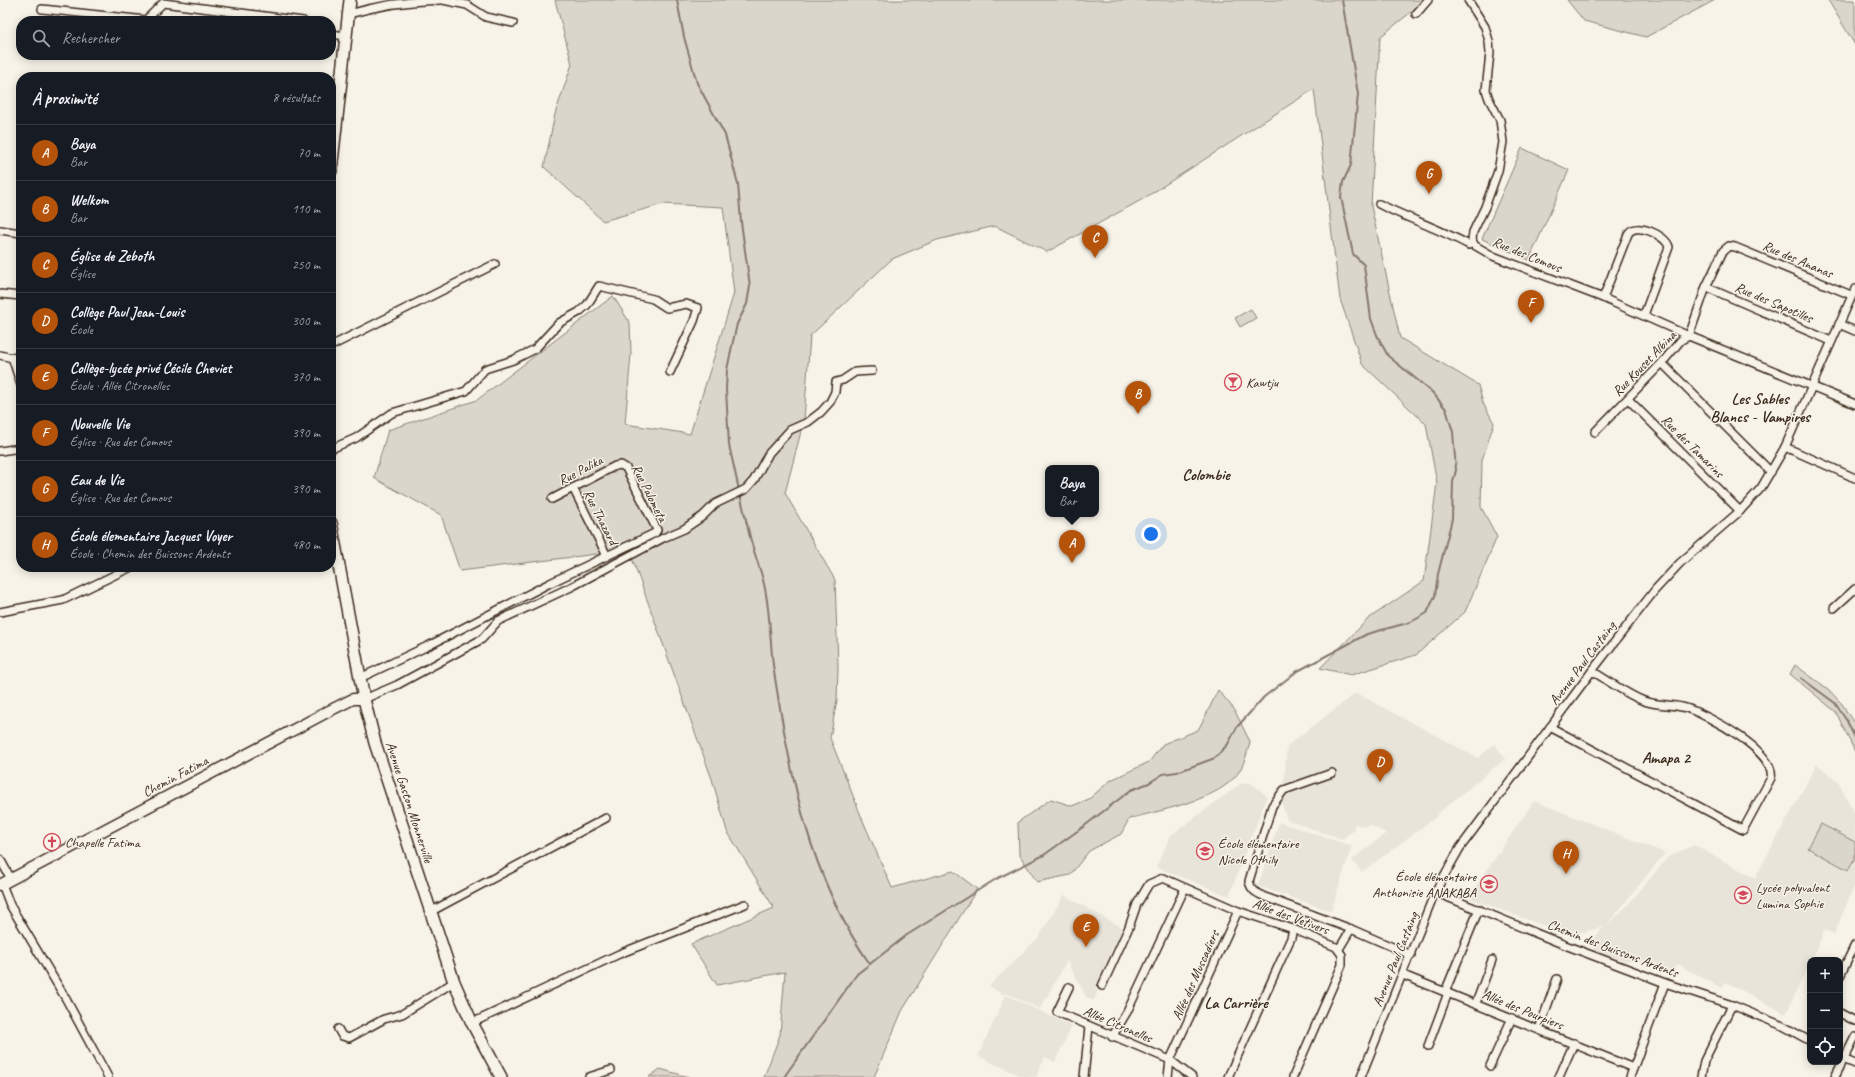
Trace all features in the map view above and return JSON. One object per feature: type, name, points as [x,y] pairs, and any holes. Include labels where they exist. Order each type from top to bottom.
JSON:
[{"type":"main road","points":[[336,126],[350,0]]},
{"type":"main road","name":"Avenue Gaston Monnerville","points":[[336,549],[364,699],[375,743],[454,982],[472,1023],[501,1077]]},
{"type":"street","points":[[349,14],[379,5],[409,1],[440,0]]},
{"type":"street","points":[[444,0],[467,5],[486,17],[513,24]]},
{"type":"street","points":[[1416,14],[1428,0]]},
{"type":"street","name":"Rue des Comous","points":[[1468,0],[1485,27],[1489,41],[1490,53],[1486,90],[1488,99],[1500,120],[1503,142],[1500,163],[1485,207],[1473,232],[1473,242],[1477,247],[1493,256],[1603,298],[1689,336],[1855,404]]},
{"type":"street","points":[[150,16],[163,3],[267,16]]},
{"type":"street","points":[[42,9],[108,16]]},
{"type":"street","points":[[336,35],[346,36]]},
{"type":"street","points":[[1379,204],[1409,219],[1449,234],[1469,245],[1473,242]]},
{"type":"street","points":[[1603,298],[1628,234],[1631,230],[1639,228],[1664,239],[1668,245],[1668,253],[1644,315]]},
{"type":"street","points":[[0,230],[16,232]]},
{"type":"street","name":"Rue Kouset Albina","points":[[1595,432],[1662,363],[1681,340],[1689,336],[1706,287],[1723,251],[1729,246],[1735,247]]},
{"type":"street","name":"Rue des Ananas","points":[[1735,247],[1853,292]]},
{"type":"street","points":[[336,344],[495,264]]},
{"type":"street","points":[[336,447],[356,438],[392,413],[466,390],[485,369],[513,360],[535,349],[559,323],[579,312],[587,305],[599,286],[653,299],[667,308],[686,304],[698,308],[694,321],[670,372]]},
{"type":"street","name":"Rue des Sapotilles","points":[[1706,287],[1831,341]]},
{"type":"street","name":"Avenue Paul Castaing","points":[[1361,1077],[1435,892],[1472,830],[1592,670],[1655,590],[1669,574],[1740,511],[1771,472],[1785,448],[1810,386],[1853,292]]},
{"type":"street","points":[[0,294],[16,296]]},
{"type":"street","points":[[1839,324],[1855,331]]},
{"type":"street","points":[[0,355],[16,358]]},
{"type":"street","points":[[12,357],[16,369]]},
{"type":"street","points":[[1662,363],[1771,472]]},
{"type":"street","points":[[364,699],[398,685],[482,639],[498,621],[571,587],[663,538],[684,529],[703,516],[715,504],[746,489],[754,480],[769,453],[790,430],[808,422],[821,412],[830,402],[835,392],[836,382],[843,380],[855,372],[872,371]]},
{"type":"street","name":"Rue des Tamarins","points":[[1628,399],[1740,511]]},
{"type":"street","points":[[1785,448],[1855,478]]},
{"type":"street","points":[[0,451],[16,449]]},
{"type":"street","name":"Rue Palika","points":[[552,499],[615,466],[621,465]]},
{"type":"street","name":"Rue Palometa","points":[[607,556],[655,533],[657,530],[626,468],[621,465]]},
{"type":"street","name":"Rue Thazard","points":[[573,488],[607,556]]},
{"type":"street","points":[[360,678],[432,644],[548,584],[607,556]]},
{"type":"street","points":[[0,612],[63,600],[122,572]]},
{"type":"street","points":[[1834,608],[1855,589]]},
{"type":"street","points":[[1550,727],[1743,830],[1771,778],[1772,770],[1769,763],[1745,739],[1734,732],[1688,709],[1646,701],[1592,670]]},
{"type":"street","name":"Chemin Fatima","points":[[4,883],[329,711],[353,699],[364,699]]},
{"type":"street","points":[[1332,773],[1284,790],[1272,806],[1250,881],[1252,888],[1255,892],[1351,929],[1411,955]]},
{"type":"street","points":[[430,912],[606,818]]},
{"type":"street","points":[[0,859],[10,905],[66,999],[108,1077]]},
{"type":"street","name":"Allée des Vetivers","points":[[1102,986],[1129,927],[1137,904],[1149,884],[1163,878],[1238,911],[1293,929],[1339,949],[1342,955],[1342,965],[1293,1077]]},
{"type":"street","points":[[1112,1037],[1126,1012],[1185,888]]},
{"type":"street","name":"Chemin des Buissons Ardents","points":[[1435,892],[1565,945],[1732,1005],[1783,1026],[1807,1039]]},
{"type":"street","points":[[472,1023],[619,954],[745,904]]},
{"type":"street","points":[[1428,1046],[1446,992],[1479,909]]},
{"type":"street","name":"Allée des Muscadiers","points":[[1170,1060],[1176,1050],[1238,911]]},
{"type":"street","points":[[1228,1077],[1291,938],[1293,929]]},
{"type":"street","points":[[1339,949],[1351,929]]},
{"type":"street","points":[[1843,970],[1855,945]]},
{"type":"street","points":[[1476,1004],[1492,960]]},
{"type":"street","name":"Allée des Pourpiers","points":[[1403,975],[1633,1068]]},
{"type":"street","points":[[1539,1029],[1557,979]]},
{"type":"street","points":[[338,1029],[342,1036],[349,1038],[384,1019],[402,1014],[454,982]]},
{"type":"street","points":[[1630,1077],[1665,982]]},
{"type":"street","name":"Allée Citronelles","points":[[1069,987],[1057,1012],[1112,1037],[1170,1060],[1192,1077]]},
{"type":"street","points":[[1701,1077],[1704,1061],[1732,1005]]},
{"type":"street","points":[[1843,1014],[1855,1020]]},
{"type":"street","points":[[1490,1066],[1512,1018]]},
{"type":"street","points":[[1084,1077],[1089,1026]]},
{"type":"street","points":[[1843,1057],[1855,1037]]},
{"type":"street","points":[[1560,1077],[1574,1043]]},
{"type":"street","points":[[1843,1059],[1855,1064]]},
{"type":"street","points":[[1168,1077],[1170,1060]]},
{"type":"street","points":[[1834,1077],[1839,1065]]},
{"type":"street","points":[[589,1077],[611,1070]]},
{"type":"shaded area","points":[[555,0],[1426,0],[1380,37],[1371,206],[1400,338],[1478,385],[1483,403],[1494,423],[1482,460],[1481,507],[1497,537],[1465,612],[1416,655],[1351,675],[1320,668],[1368,619],[1424,581],[1437,483],[1426,424],[1362,364],[1340,299],[1314,89],[1143,199],[1047,252],[995,226],[937,240],[892,259],[810,336],[804,420],[785,493],[835,580],[838,666],[837,700],[830,738],[863,821],[892,888],[953,871],[977,889],[902,1011],[874,1077],[764,1077],[780,1035],[785,972],[717,985],[691,944],[774,908],[727,831],[712,779],[629,550],[460,571],[441,515],[374,478],[388,430],[477,400],[613,296],[630,323],[631,354],[625,424],[690,434],[734,293],[723,207],[663,204],[603,221],[544,167],[555,114],[572,64]]},
{"type":"shaded area","points":[[1567,0],[1715,0],[1646,37],[1584,21]]},
{"type":"shaded area","points":[[1828,0],[1855,0],[1855,45]]},
{"type":"shaded area","points":[[1522,148],[1569,170],[1529,260],[1482,239]]},
{"type":"shaded area","points":[[1251,309],[1256,318],[1240,327],[1235,318]]},
{"type":"shaded area","points":[[1795,665],[1828,689],[1842,704],[1855,725],[1855,752],[1836,712],[1790,674]]},
{"type":"shaded area","points":[[1218,690],[1234,709],[1250,742],[1242,766],[1234,778],[1224,786],[1199,799],[1129,819],[1121,834],[1089,851],[1070,875],[1037,882],[1019,854],[1018,822],[1051,799],[1072,806],[1089,799],[1111,780],[1149,762],[1163,744],[1198,730]]},
{"type":"shaded area","points":[[1356,693],[1478,758],[1495,744],[1505,759],[1437,814],[1436,817],[1362,872],[1352,860],[1386,833],[1368,824],[1367,827],[1355,824],[1353,831],[1342,839],[1287,820],[1282,804],[1287,746]]},
{"type":"shaded area","name":"Lycée polyvalent Lumina Sophie","points":[[1817,764],[1838,782],[1855,814],[1855,884],[1834,934],[1825,930],[1812,957],[1807,957],[1807,969],[1786,1014],[1726,982],[1722,988],[1677,964],[1673,972],[1635,960],[1627,961],[1592,951],[1594,947],[1588,944],[1604,927],[1569,935],[1472,899],[1470,895],[1534,801],[1665,853],[1607,925],[1627,906],[1668,857],[1694,845],[1755,878]]},
{"type":"shaded area","name":"École élémentaire Nicole Othily","points":[[1251,783],[1267,796],[1229,896],[1156,867],[1171,835],[1240,784]]},
{"type":"shaded area","points":[[1279,822],[1352,846],[1331,911],[1258,886]]},
{"type":"shaded area","points":[[1821,824],[1855,842],[1855,858],[1848,870],[1808,848]]},
{"type":"shaded area","points":[[1064,895],[1123,928],[1112,949],[1094,1001],[1086,997],[1067,961],[1040,1009],[1008,994],[1002,994],[989,986],[1039,937]]},
{"type":"shaded area","points":[[1006,995],[1072,1026],[1055,1062],[1045,1057],[1036,1077],[1023,1077],[978,1056]]},
{"type":"shaded area","points":[[660,1069],[689,1077],[649,1077]]},
{"type":"waterway","points":[[677,0],[684,37],[697,83],[725,135],[738,184],[741,222],[750,286],[747,304],[737,324],[727,370],[726,389],[729,445],[739,490]]},
{"type":"waterway","points":[[784,1077],[857,974],[907,935],[996,879],[1044,855],[1131,790],[1149,783],[1163,774],[1177,772],[1215,758],[1228,744],[1237,727],[1264,697],[1296,672],[1367,634],[1411,622],[1427,613],[1435,596],[1438,574],[1452,519],[1453,482],[1456,470],[1453,432],[1446,409],[1432,392],[1388,356],[1377,335],[1371,319],[1364,265],[1353,254],[1341,197],[1343,182],[1351,165],[1358,94],[1342,0]]},
{"type":"waterway","points":[[740,494],[766,594],[773,665],[779,704],[794,783],[804,821],[816,858],[831,895],[849,930],[870,964]]},
{"type":"waterway","points":[[1801,678],[1835,703],[1847,721],[1855,738]]},
{"type":"place","name":"Eau de Vie","points":[[1429,194]]},
{"type":"place","name":"Église de Zeboth","points":[[1095,258]]},
{"type":"place","name":"Nouvelle Vie","points":[[1531,323]]},
{"type":"place","name":"Kawtju","points":[[1233,382]]},
{"type":"place","name":"Welkom","points":[[1138,414]]},
{"type":"place","name":"Baya","points":[[1072,563]]},
{"type":"place","name":"Collège Paul Jean-Louis","points":[[1380,782]]},
{"type":"place","name":"Chapelle Fatima","points":[[52,842]]},
{"type":"place","name":"École élémentaire Nicole Othily","points":[[1205,851]]},
{"type":"place","name":"École élementaire Jacques Voyer","points":[[1566,874]]},
{"type":"place","name":"École élémentaire Anthonisie ANAKABA","points":[[1489,884]]},
{"type":"place","name":"Lycée polyvalent Lumina Sophie","points":[[1743,895]]},
{"type":"place","name":"Collège-lycée privé Cécile Cheviet","points":[[1086,947]]},
{"type":"district","name":"Les Sables Blancs - Vampires","points":[[1760,407]]},
{"type":"district","name":"Colombie","points":[[1206,474]]},
{"type":"district","name":"Amapa 2","points":[[1666,757]]},
{"type":"district","name":"La Carrière","points":[[1236,1002]]}]
